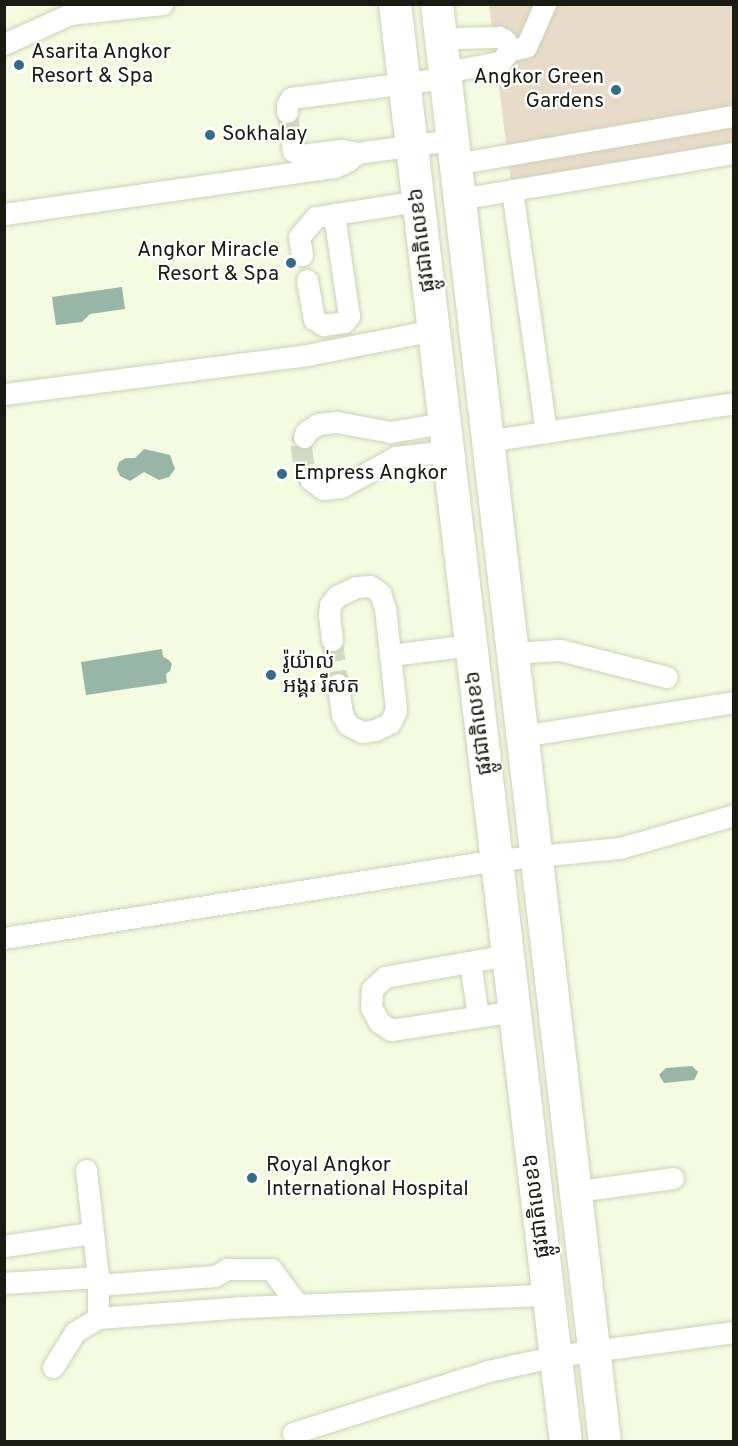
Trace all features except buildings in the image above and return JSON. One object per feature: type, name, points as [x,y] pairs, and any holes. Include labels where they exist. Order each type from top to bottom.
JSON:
[{"type":"highway","name":"ផ្លូវជាតិលេខ៦","points":[[395,4],[566,1442]]},
{"type":"highway","name":"ផ្លូវជាតិលេខ៦","points":[[438,18],[536,856],[578,1191],[605,1442]]},
{"type":"street","points":[[4,44],[70,14],[162,4]]},
{"type":"street","points":[[288,112],[286,105],[291,98],[445,78],[456,70],[500,62],[510,50],[526,47],[545,4]]},
{"type":"street","points":[[438,18],[454,38],[499,37],[505,40],[510,50]]},
{"type":"street","points":[[292,144],[293,151],[300,155],[342,150],[357,153],[411,145],[454,152],[734,116]]},
{"type":"street","points":[[4,214],[335,167],[348,161],[357,153]]},
{"type":"street","points":[[459,198],[734,153]]},
{"type":"street","points":[[512,190],[546,433]]},
{"type":"street","points":[[302,255],[298,237],[316,217],[418,201]]},
{"type":"street","points":[[307,280],[314,319],[323,325],[344,322],[350,316],[334,214]]},
{"type":"street","points":[[4,394],[307,355],[434,330]]},
{"type":"street","points":[[487,441],[734,403]]},
{"type":"street","points":[[304,437],[306,432],[318,424],[338,422],[390,432],[446,437]]},
{"type":"street","points":[[309,479],[323,489],[341,487],[396,457],[446,437]]},
{"type":"street","points":[[332,640],[330,605],[337,596],[356,587],[370,586],[380,593],[385,608],[396,710],[390,723],[375,730],[362,732],[348,725],[342,714],[338,684]]},
{"type":"street","points":[[390,655],[471,645]]},
{"type":"street","points":[[512,653],[560,650],[666,677]]},
{"type":"street","points":[[522,736],[734,702]]},
{"type":"street","points":[[4,938],[496,860],[620,848],[734,815]]},
{"type":"street","points":[[508,955],[385,977],[372,989],[371,1007],[379,1022],[390,1030],[515,1011]]},
{"type":"street","points":[[470,962],[478,1016]]},
{"type":"street","points":[[86,1170],[91,1233],[98,1281],[98,1318]]},
{"type":"street","points":[[578,1191],[673,1178]]},
{"type":"street","points":[[4,1246],[91,1233]]},
{"type":"street","points":[[4,1283],[215,1276],[227,1269],[272,1269],[298,1305]]},
{"type":"street","points":[[53,1368],[75,1332],[98,1318],[298,1305],[548,1295]]},
{"type":"street","points":[[293,1433],[450,1382],[556,1356],[734,1332]]},
{"type":"shaded area","name":"Angkor Green Gardens","points":[[489,5],[733,5],[733,147],[511,183]]},
{"type":"shaded area","points":[[122,287],[125,309],[90,314],[82,322],[56,325],[52,297]]},
{"type":"shaded area","points":[[144,449],[170,455],[175,469],[169,477],[159,480],[144,472],[130,481],[120,476],[117,469],[119,462],[126,458],[135,458]]},
{"type":"shaded area","points":[[162,649],[163,657],[172,664],[170,671],[166,674],[167,683],[86,695],[81,662]]},
{"type":"shaded area","points":[[692,1066],[698,1072],[694,1080],[664,1083],[659,1075],[666,1068]]},
{"type":"tunnel","points":[[287,112],[292,144]]},
{"type":"tunnel","points":[[304,437],[301,444],[305,472],[310,479]]},
{"type":"tunnel","points":[[332,640],[338,684]]},
{"type":"place","name":"Asarita Angkor Resort & Spa","points":[[19,65]]},
{"type":"place","name":"Angkor Green Gardens","points":[[616,90]]},
{"type":"place","name":"Sokhalay","points":[[210,135]]},
{"type":"place","name":"Angkor Miracle Resort & Spa","points":[[291,263]]},
{"type":"place","name":"Empress Angkor","points":[[282,474]]},
{"type":"place","name":"រ៉ូយ៉ាល់ អង្គរ រីសត","points":[[271,675]]},
{"type":"place","name":"Royal Angkor International Hospital","points":[[252,1178]]}]
